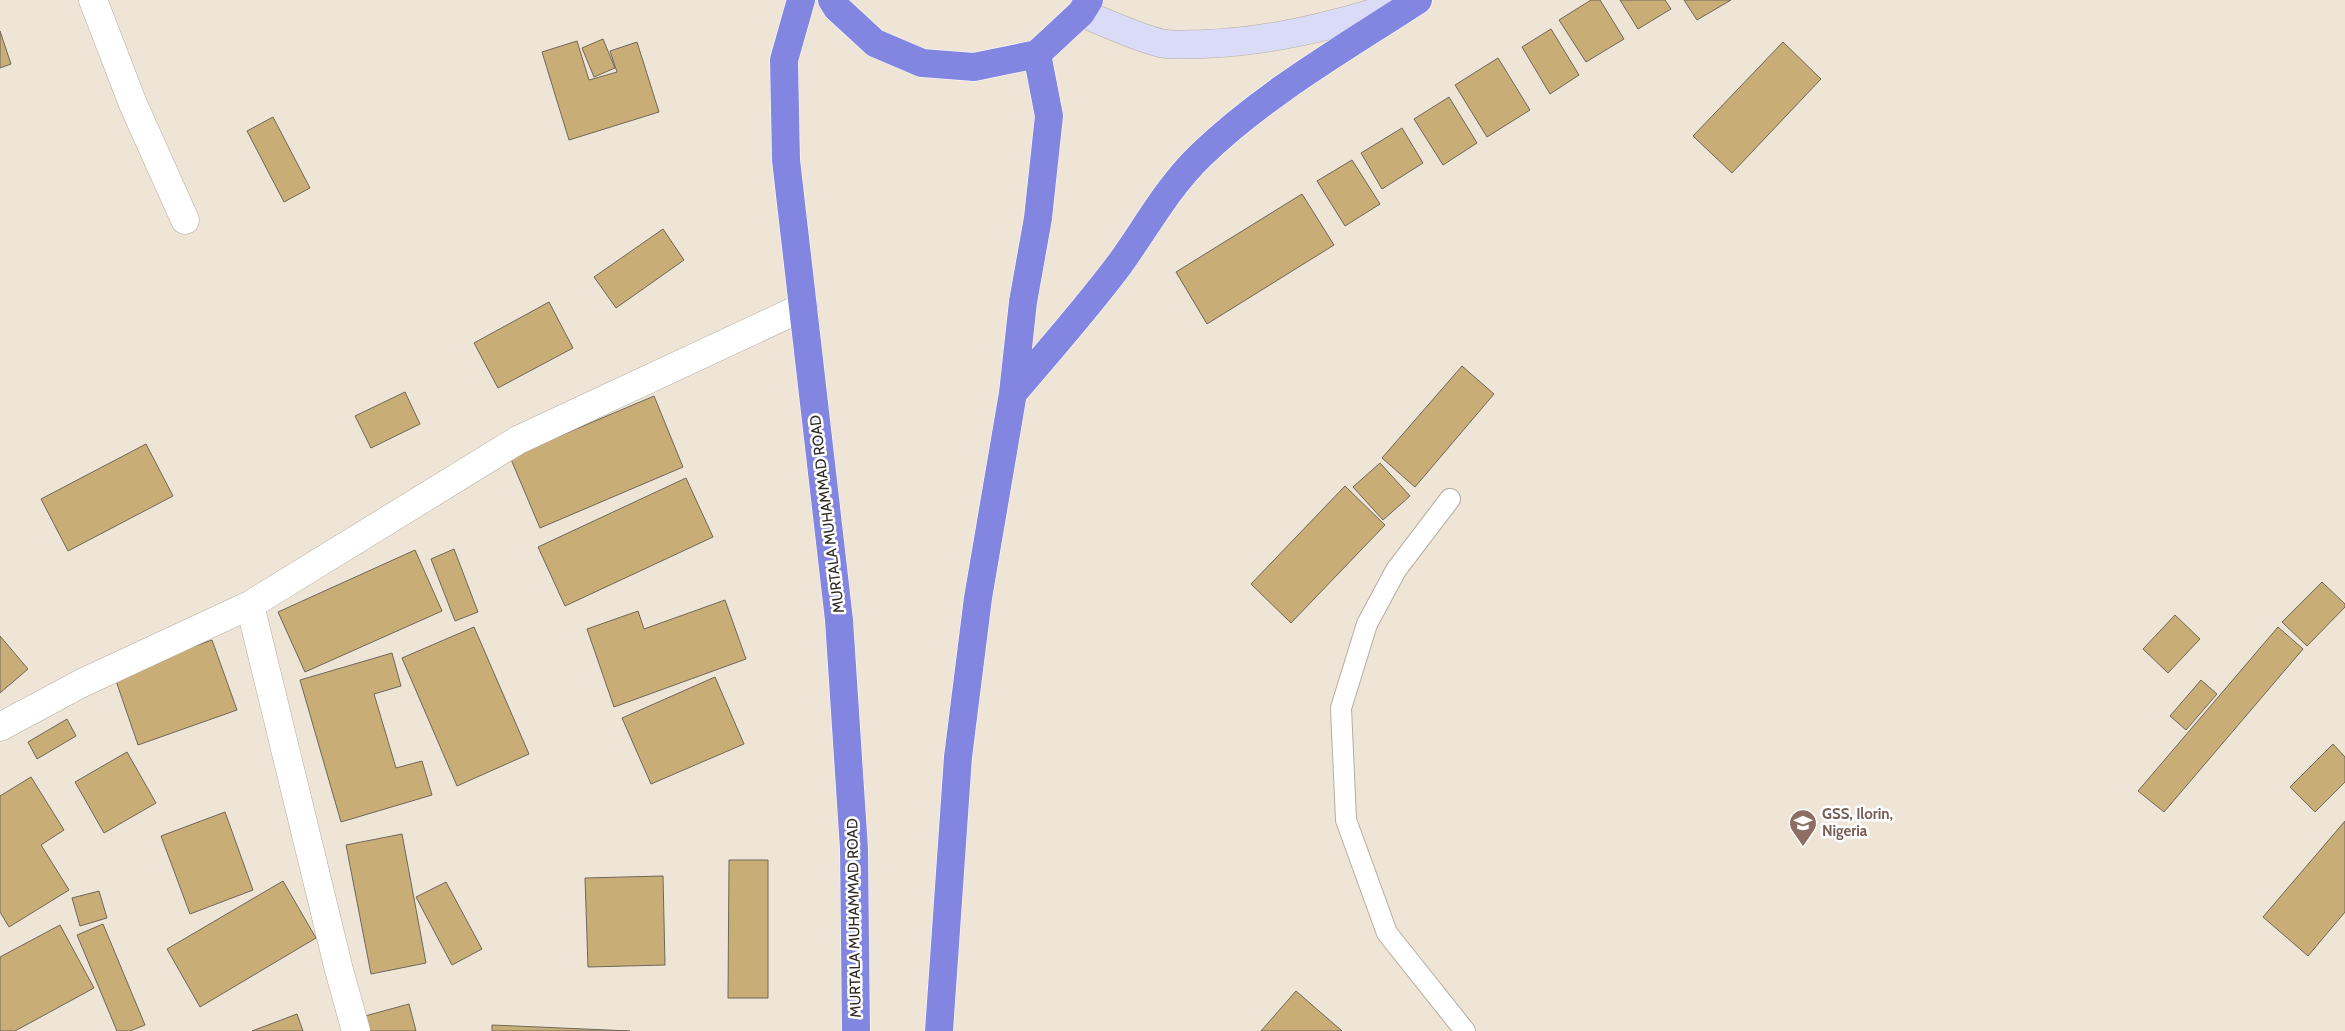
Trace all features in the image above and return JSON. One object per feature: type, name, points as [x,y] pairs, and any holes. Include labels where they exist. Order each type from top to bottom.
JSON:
[{"type":"highway","name":"MURTALA MUHAMMAD ROAD","points":[[801,0],[784,60],[786,160],[840,630],[854,849],[856,1031]]},
{"type":"highway","points":[[832,0],[837,8],[875,43],[922,63],[974,67],[1037,54],[1085,6]]},
{"type":"highway","points":[[1013,393],[1098,293],[1130,249],[1159,203],[1199,156],[1263,102],[1416,0]]},
{"type":"highway","points":[[939,1031],[958,757],[978,598],[1013,393],[1023,302],[1038,218],[1049,116],[1037,54]]},
{"type":"street","points":[[93,0],[133,104],[185,220]]},
{"type":"street","points":[[1085,6],[1161,43],[1231,43],[1295,33],[1349,21],[1416,0]]},
{"type":"street","points":[[0,727],[82,683],[250,605],[518,440],[803,307]]},
{"type":"street","points":[[250,605],[339,970],[356,1031]]},
{"type":"lane","points":[[1450,499],[1396,570],[1367,624],[1341,708],[1346,820],[1387,933],[1465,1031]]},
{"type":"building","points":[[1591,0],[1600,0],[1624,39],[1586,62],[1559,20]]},
{"type":"building","points":[[1620,0],[1665,0],[1671,9],[1638,29]]},
{"type":"building","points":[[1684,0],[1731,0],[1697,20]]},
{"type":"building","points":[[1551,29],[1579,75],[1550,94],[1522,47]]},
{"type":"building","points":[[0,31],[11,64],[0,68]]},
{"type":"building","points":[[603,39],[615,68],[594,77],[582,48]]},
{"type":"building","points":[[577,41],[589,80],[617,72],[610,51],[637,42],[659,112],[569,140],[542,52]]},
{"type":"building","points":[[1783,42],[1821,79],[1732,173],[1693,136]]},
{"type":"building","points":[[1498,58],[1530,110],[1487,137],[1455,85]]},
{"type":"building","points":[[1449,97],[1477,143],[1443,165],[1414,119]]},
{"type":"building","points":[[273,117],[310,188],[284,202],[247,131]]},
{"type":"building","points":[[1402,128],[1423,163],[1382,189],[1361,153]]},
{"type":"building","points":[[1352,160],[1380,204],[1345,226],[1317,181]]},
{"type":"building","points":[[1302,194],[1334,245],[1207,324],[1176,272]]},
{"type":"building","points":[[663,229],[684,260],[616,308],[594,277]]},
{"type":"building","points":[[549,302],[573,348],[498,388],[474,343]]},
{"type":"building","points":[[1462,366],[1494,394],[1415,487],[1382,458]]},
{"type":"building","points":[[405,392],[420,424],[371,448],[355,416]]},
{"type":"building","points":[[654,396],[683,467],[540,528],[510,457]]},
{"type":"building","points":[[146,444],[173,496],[68,551],[41,499]]},
{"type":"building","points":[[1380,463],[1410,496],[1383,520],[1353,487]]},
{"type":"building","points":[[686,478],[713,537],[565,606],[538,547]]},
{"type":"building","points":[[1345,486],[1385,525],[1291,623],[1251,584]]},
{"type":"building","points":[[454,549],[478,612],[455,621],[431,559]]},
{"type":"building","points":[[415,550],[442,611],[305,672],[278,612]]},
{"type":"building","points":[[2322,582],[2345,604],[2345,607],[2307,646],[2282,622]]},
{"type":"building","points":[[725,600],[746,659],[614,707],[587,629],[638,611],[644,629]]},
{"type":"building","points":[[2175,615],[2200,639],[2168,673],[2143,649]]},
{"type":"building","points":[[474,627],[529,754],[457,786],[402,658]]},
{"type":"building","points":[[2278,627],[2303,649],[2164,812],[2138,791]]},
{"type":"building","points":[[0,636],[28,669],[0,693]]},
{"type":"building","points":[[212,640],[237,710],[138,745],[114,675]]},
{"type":"building","points":[[392,653],[401,686],[374,694],[396,768],[422,761],[432,795],[341,822],[300,680]]},
{"type":"building","points":[[715,677],[744,744],[651,784],[622,718]]},
{"type":"building","points":[[2201,680],[2217,694],[2186,730],[2170,716]]},
{"type":"building","points":[[67,719],[76,736],[37,759],[28,742]]},
{"type":"building","points":[[2333,744],[2345,757],[2345,782],[2315,812],[2290,787]]},
{"type":"building","points":[[127,752],[156,803],[104,833],[75,782]]},
{"type":"building","points":[[31,777],[64,830],[41,845],[69,890],[9,927],[0,912],[0,796]]},
{"type":"building","points":[[225,812],[253,890],[190,914],[161,836]]},
{"type":"building","points":[[2345,821],[2345,912],[2308,956],[2263,917]]},
{"type":"building","points":[[402,834],[426,963],[371,974],[346,845]]},
{"type":"building","points":[[729,860],[768,860],[768,998],[728,998]]},
{"type":"building","points":[[663,876],[665,965],[588,967],[585,878]]},
{"type":"building","points":[[283,881],[316,938],[200,1007],[167,949]]},
{"type":"building","points":[[446,882],[482,949],[452,965],[416,897]]},
{"type":"building","points":[[99,891],[107,918],[80,926],[72,898]]},
{"type":"building","points":[[103,924],[145,1025],[130,1031],[117,1031],[77,935]]},
{"type":"building","points":[[60,925],[94,988],[15,1031],[0,1031],[0,957]]},
{"type":"building","points":[[1296,991],[1342,1031],[1261,1031]]},
{"type":"building","points":[[409,1004],[416,1031],[369,1031],[365,1016]]},
{"type":"building","points":[[297,1014],[303,1031],[252,1031]]},
{"type":"building","points":[[492,1025],[630,1031],[492,1031]]},
{"type":"place","name":"GSS, Ilorin, Nigeria","points":[[1803,847]]}]
